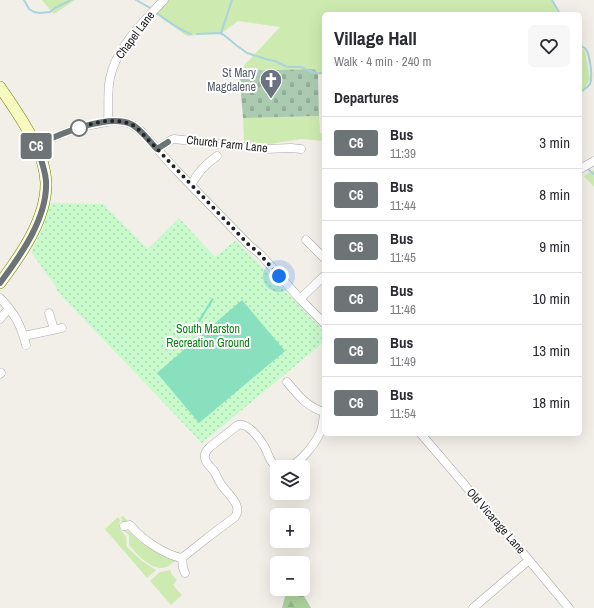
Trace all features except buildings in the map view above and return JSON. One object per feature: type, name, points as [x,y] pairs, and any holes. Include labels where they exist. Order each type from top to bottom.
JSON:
[{"type":"street","name":"Chapel Lane","points":[[108,122],[109,85],[114,64],[128,42],[164,0]]},
{"type":"street","points":[[0,87],[36,145],[43,165],[46,181],[42,209],[27,242],[13,266],[0,282]]},
{"type":"street","points":[[36,145],[78,128],[108,122],[125,122],[134,126],[142,132],[249,245],[258,252],[322,322]]},
{"type":"street","name":"Church Farm Lane","points":[[157,149],[174,139],[265,149],[282,148],[301,150]]},
{"type":"street","points":[[191,185],[198,173],[206,164],[217,156]]},
{"type":"street","points":[[582,168],[592,162]]},
{"type":"street","points":[[306,240],[322,256]]},
{"type":"street","points":[[300,299],[322,278]]},
{"type":"street","points":[[0,298],[18,320],[26,345]]},
{"type":"street","points":[[0,319],[9,308]]},
{"type":"street","points":[[24,336],[58,328],[49,313]]},
{"type":"street","points":[[287,382],[310,406],[322,412]]},
{"type":"street","points":[[182,558],[237,514],[238,510],[235,502],[223,488],[204,457],[210,447],[238,424],[244,424],[263,445],[270,460]]},
{"type":"street","points":[[299,460],[318,438],[322,427]]},
{"type":"street","name":"Old Vicarage Lane","points":[[423,436],[569,608]]},
{"type":"street","points":[[124,526],[130,525],[148,542],[177,557],[182,558]]},
{"type":"street","points":[[182,558],[185,573]]},
{"type":"street","points":[[473,608],[529,560]]},
{"type":"green space","points":[[42,0],[75,0],[54,14]]},
{"type":"green space","points":[[157,0],[551,0],[558,12],[322,12],[322,74],[318,75],[315,69],[239,71],[280,27],[238,21],[222,33],[187,36],[149,9]]},
{"type":"green space","points":[[582,49],[585,51],[590,79],[582,93]]},
{"type":"green space","points":[[315,69],[318,75],[319,116],[243,118],[239,71]]},
{"type":"green space","points":[[319,116],[322,141],[301,139],[270,144],[244,142],[243,118]]},
{"type":"green space","points":[[594,170],[594,187],[584,176]]},
{"type":"green space","name":"South Marston Recreation Ground","points":[[46,203],[103,204],[148,249],[179,218],[215,257],[236,240],[322,329],[322,344],[202,443],[57,291],[56,287],[31,252],[43,227]]},
{"type":"green space","points":[[212,298],[214,299],[198,325],[196,324]]},
{"type":"green space","points":[[242,300],[285,351],[199,423],[157,373]]},
{"type":"green space","points":[[123,516],[129,522],[124,530],[138,538],[151,549],[157,550],[158,553],[176,561],[167,567],[161,568],[152,566],[143,560],[129,545],[129,535],[121,528],[121,517]]},
{"type":"green space","points":[[118,517],[120,520],[120,529],[126,536],[127,547],[142,561],[156,570],[147,578],[105,529]]},
{"type":"green space","points":[[170,570],[172,575],[177,580],[173,585],[182,595],[171,605],[150,581],[160,572]]},
{"type":"green space","points":[[285,596],[304,596],[311,608],[282,608]]},
{"type":"waterway","points":[[24,0],[29,9],[40,13],[50,12],[71,0]]},
{"type":"waterway","points":[[136,0],[152,9]]},
{"type":"waterway","points":[[221,33],[232,0]]},
{"type":"waterway","points":[[552,0],[559,12]]},
{"type":"waterway","points":[[155,12],[177,27],[191,34]]},
{"type":"waterway","points":[[197,34],[220,33],[247,53],[275,61],[287,67],[301,67],[314,73],[322,73]]},
{"type":"waterway","points":[[582,46],[586,49],[591,68],[590,84],[582,92]]},
{"type":"waterway","points":[[586,167],[594,174]]},
{"type":"bus line","name":"C6","points":[[0,283],[13,266],[27,242],[42,209],[46,181],[43,165],[36,145],[85,126],[117,121],[125,122],[136,127],[157,149],[168,142]]},
{"type":"place","name":"St Mary Magdalene","points":[[271,100]]},
{"type":"route","points":[[79,128],[99,123],[117,121],[125,122],[136,127],[249,245],[264,258],[279,276]]}]
